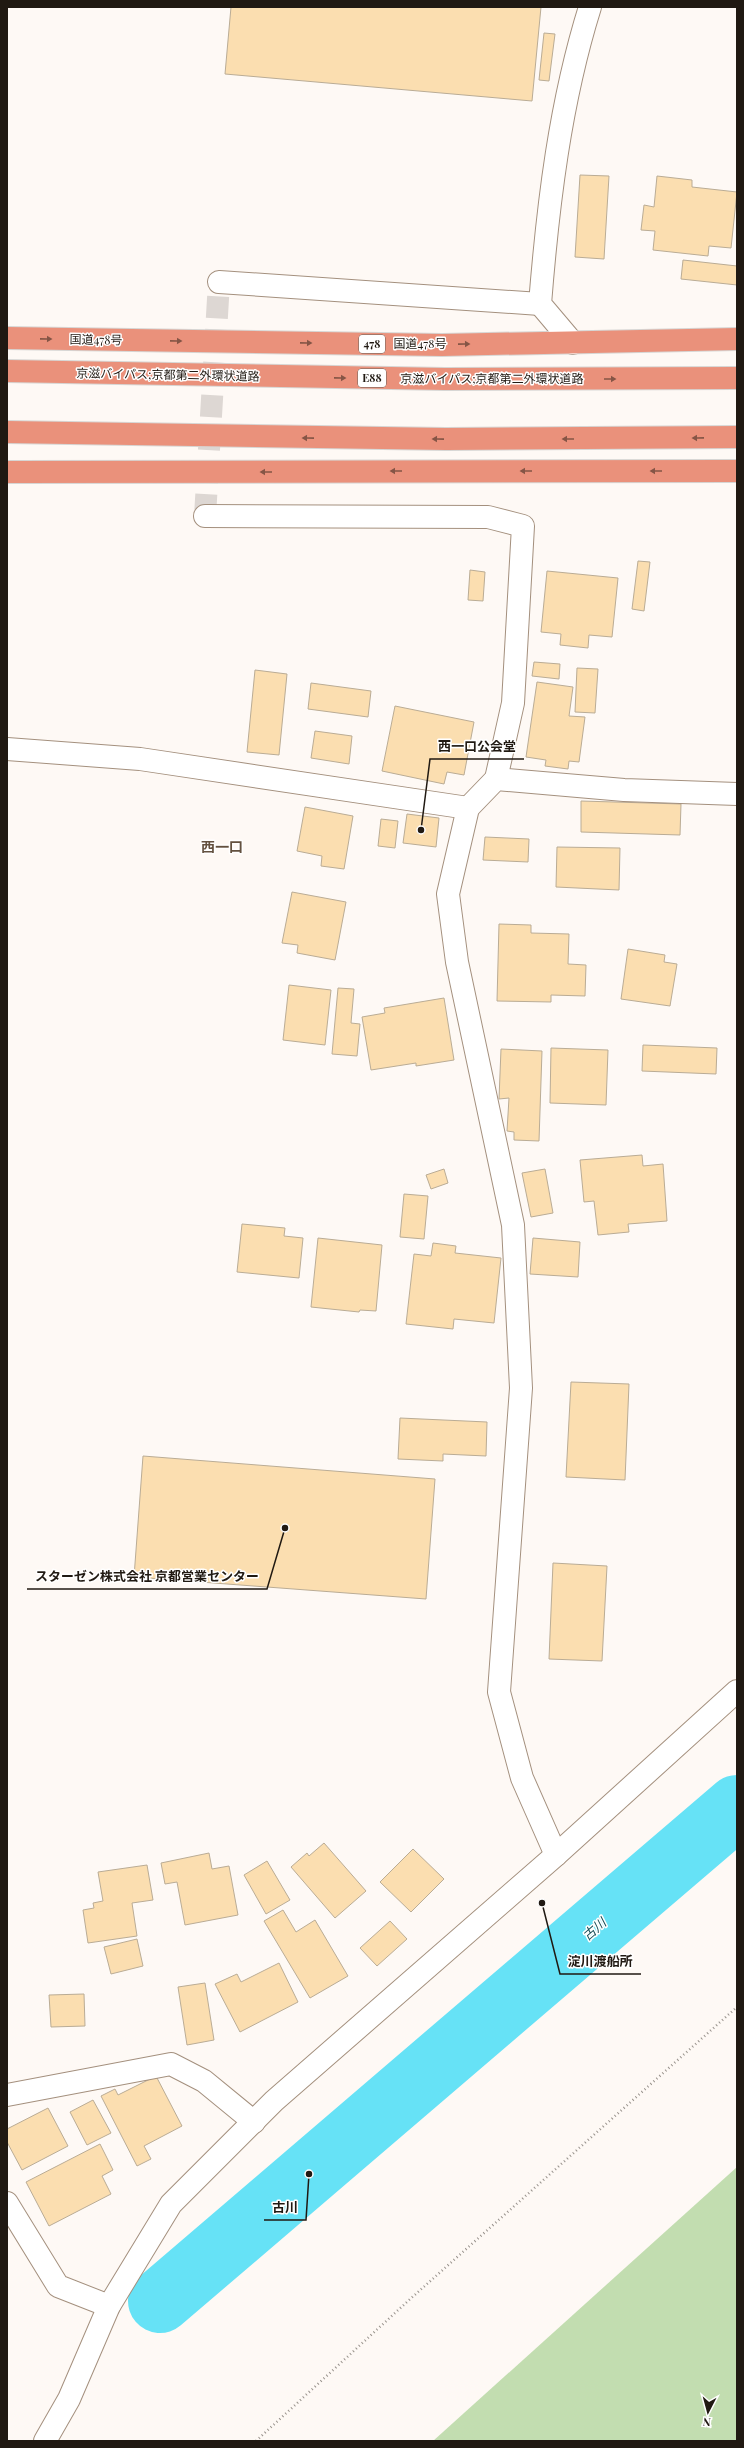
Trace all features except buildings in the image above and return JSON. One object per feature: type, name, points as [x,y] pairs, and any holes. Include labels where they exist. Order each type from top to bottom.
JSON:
[{"type":"highway","name":"国道478号","points":[[7,338],[442,345],[737,339]]},
{"type":"highway","name":"京滋バイパス;京都第二外環状道路","points":[[7,372],[445,379],[737,378]]},
{"type":"highway","points":[[7,432],[446,439],[737,437]]},
{"type":"highway","points":[[7,472],[737,470]]},
{"type":"street","points":[[573,343],[540,304],[544,251],[558,148],[579,43],[590,7]]},
{"type":"street","points":[[219,282],[540,304]]},
{"type":"street","points":[[205,516],[488,517],[523,526],[512,703],[496,779],[468,808],[448,894],[457,962],[513,1225],[521,1388],[499,1692],[522,1778],[556,1856]]},
{"type":"street","points":[[7,749],[140,760],[468,808]]},
{"type":"street","points":[[496,779],[624,790],[737,794]]},
{"type":"street","points":[[45,2441],[69,2399],[109,2306],[171,2204],[274,2101],[556,1856],[737,1691]]},
{"type":"street","points":[[7,2095],[171,2064],[204,2081],[254,2122]]},
{"type":"street","points":[[7,2203],[58,2286],[109,2306]]},
{"type":"path","points":[[256,2441],[408,2301],[737,2007]]},
{"type":"green space","points":[[737,2167],[737,2441],[433,2441]]},
{"type":"waterway","name":"古川","points":[[160,2301],[737,1807]]},
{"type":"tunnel","points":[[205,516],[219,282]]},
{"type":"place","name":"西一口公会堂","points":[[421,830]]},
{"type":"place","name":"スターゼン株式会社 京都営業センター","points":[[285,1528]]},
{"type":"place","name":"淀川渡船所","points":[[542,1903]]},
{"type":"place","name":"古川","points":[[309,2174]]},
{"type":"district","name":"西一口","points":[[222,847]]}]
